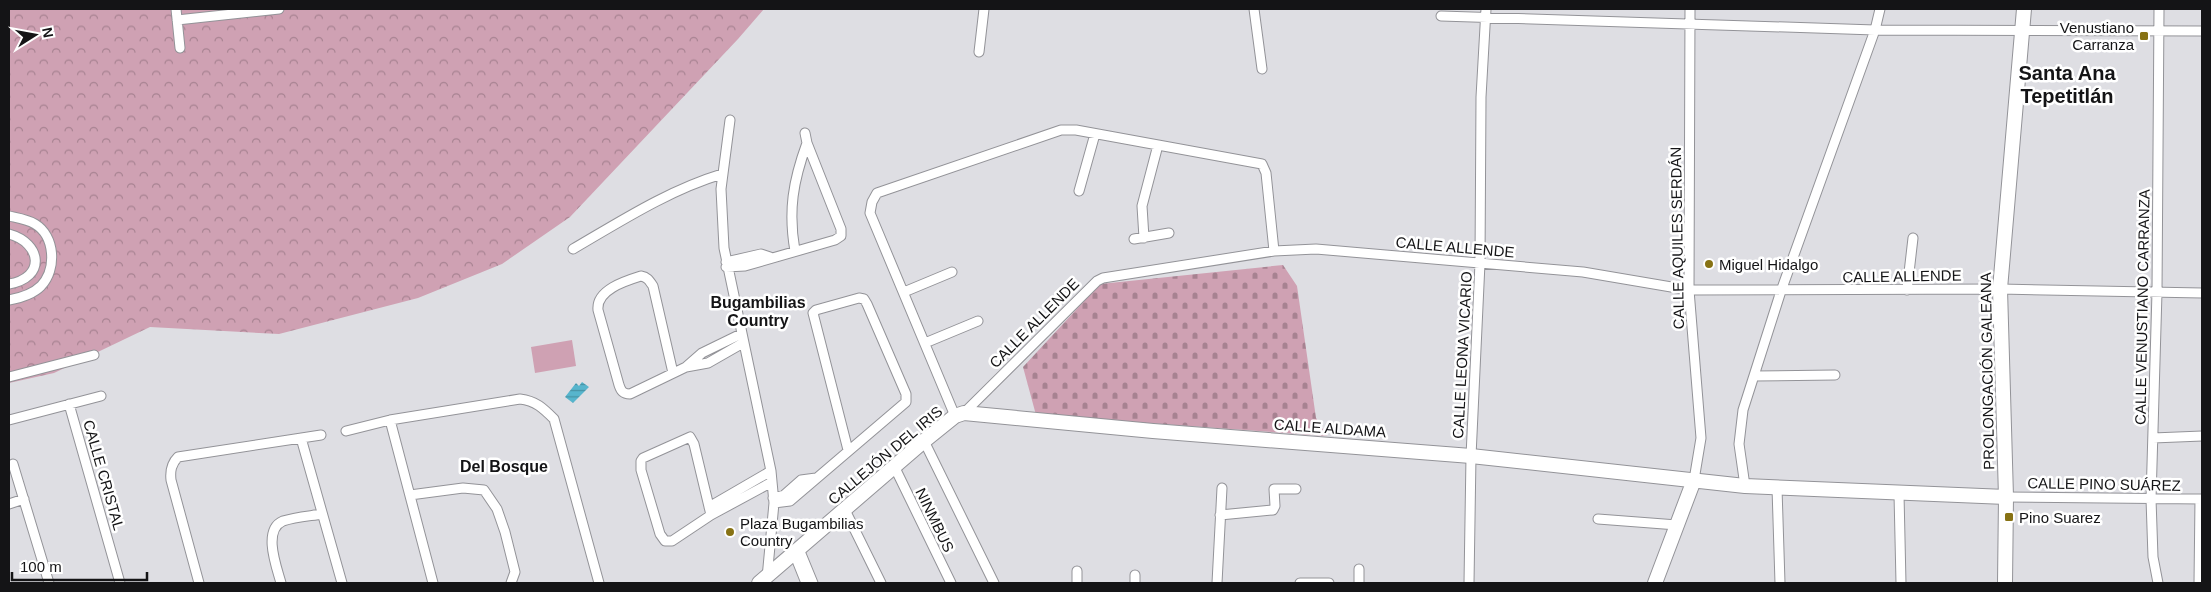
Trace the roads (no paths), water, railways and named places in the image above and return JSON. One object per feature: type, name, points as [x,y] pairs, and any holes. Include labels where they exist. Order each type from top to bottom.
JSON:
[{"type":"street","points":[[176,9],[180,48]]},
{"type":"street","points":[[177,20],[279,9]]},
{"type":"street","points":[[979,52],[984,9]]},
{"type":"street","points":[[1254,9],[1262,69]]},
{"type":"street","name":"CALLE AQUILES SERDÁN","points":[[1690,9],[1688,290],[1701,438],[1694,480]]},
{"type":"street","points":[[1745,486],[1739,444],[1743,410],[1781,291],[1880,9]]},
{"type":"street","name":"PROLONGACIÓN GALEANA","points":[[2005,583],[2006,497],[2000,289],[2024,9]]},
{"type":"street","name":"CALLE VENUSTIANO CARRANZA","points":[[2158,583],[2153,558],[2151,499],[2157,292],[2159,9]]},
{"type":"street","points":[[1441,16],[1486,13],[1690,25],[1874,30],[2202,31]]},
{"type":"street","name":"CALLE LEONA VICARIO","points":[[1469,583],[1471,456],[1480,262],[1481,97],[1486,13]]},
{"type":"street","points":[[730,120],[722,174],[721,218],[726,265],[771,471],[774,500],[765,581]]},
{"type":"street","points":[[960,415],[925,342],[870,213],[872,202],[877,193],[1061,130],[1095,134],[1262,164],[1266,173],[1274,252]]},
{"type":"street","points":[[726,265],[745,266],[770,257],[835,240],[842,234],[807,143],[805,133]]},
{"type":"street","points":[[1079,191],[1095,134]]},
{"type":"street","points":[[795,251],[791,227],[792,200],[807,143]]},
{"type":"street","points":[[1144,238],[1142,206],[1158,145]]},
{"type":"street","points":[[573,249],[670,194],[701,180],[722,174]]},
{"type":"street","points":[[9,216],[26,219],[40,228],[51,247],[52,259],[48,274],[41,286],[30,294],[9,300]]},
{"type":"street","points":[[1134,239],[1169,233]]},
{"type":"street","points":[[9,234],[24,240],[35,254],[33,273],[26,279],[9,284]]},
{"type":"street","points":[[1907,290],[1913,238]]},
{"type":"street","name":"CALLE ALLENDE","points":[[960,415],[1097,281],[1103,278],[1274,252],[1316,249],[1480,262],[1583,272],[1688,290],[2000,289],[2202,293]]},
{"type":"street","points":[[904,292],[952,272]]},
{"type":"street","points":[[673,373],[653,286],[650,281],[646,277],[641,276],[603,293],[598,301],[598,310],[622,392],[630,394],[686,367],[702,353],[742,338]]},
{"type":"street","points":[[774,500],[801,480],[816,478],[905,404],[907,399],[867,304],[861,298],[816,310],[813,313],[848,450]]},
{"type":"street","points":[[925,342],[978,321]]},
{"type":"street","points":[[9,377],[94,355]]},
{"type":"street","points":[[1754,376],[1835,375]]},
{"type":"street","points":[[9,420],[101,396]]},
{"type":"street","points":[[346,431],[390,420],[520,399],[530,400],[541,405],[554,419],[599,583]]},
{"type":"street","name":"CALLE CRISTAL","points":[[69,404],[119,583]]},
{"type":"street","name":"CALLEJÓN DEL IRIS","points":[[765,581],[797,551],[924,442],[960,415]]},
{"type":"street","name":"CALLE ALDAMA","points":[[960,415],[1471,456],[1694,480]]},
{"type":"street","points":[[390,420],[433,583]]},
{"type":"street","points":[[199,583],[171,480],[170,472],[178,457],[321,435]]},
{"type":"street","points":[[2153,438],[2202,436]]},
{"type":"street","points":[[710,511],[694,444],[690,437],[646,455],[641,461],[641,470],[660,534],[664,541],[672,540],[710,511],[771,471]]},
{"type":"street","points":[[301,438],[342,583]]},
{"type":"street","points":[[924,442],[994,583]]},
{"type":"street","points":[[13,464],[49,583]]},
{"type":"street","name":"NINMBUS","points":[[895,468],[951,583]]},
{"type":"street","points":[[1655,583],[1694,480],[1777,488],[2006,497]]},
{"type":"street","points":[[710,511],[772,482]]},
{"type":"street","points":[[410,495],[463,488],[484,490],[496,509],[505,532],[515,572],[510,583]]},
{"type":"street","points":[[1217,583],[1222,488]]},
{"type":"street","points":[[1777,488],[1780,583]]},
{"type":"street","points":[[1220,515],[1273,510],[1275,506],[1274,490],[1296,490]]},
{"type":"street","points":[[1899,494],[1900,583]]},
{"type":"street","name":"CALLE PINO SUÁREZ","points":[[2006,497],[2201,499]]},
{"type":"street","points":[[2199,583],[2201,499]]},
{"type":"street","points":[[9,504],[24,500]]},
{"type":"street","points":[[845,510],[881,583]]},
{"type":"street","points":[[281,583],[271,547],[277,526],[282,522],[322,514]]},
{"type":"street","points":[[1598,519],[1677,525]]},
{"type":"street","points":[[797,551],[809,582]]},
{"type":"street","points":[[1359,569],[1359,583]]},
{"type":"street","points":[[1077,571],[1077,583]]},
{"type":"street","points":[[1300,583],[1329,583]]},
{"type":"water","points":[[582,382],[589,387],[573,403],[565,397],[576,383],[579,386]]},
{"type":"place","name":"Venustiano Carranza","points":[[2144,36]]},
{"type":"place","name":"Miguel Hidalgo","points":[[1709,264]]},
{"type":"place","name":"Pino Suarez","points":[[2009,517]]},
{"type":"place","name":"Plaza Bugambilias Country","points":[[730,532]]},
{"type":"district","name":"Santa Ana Tepetitlán","points":[[2067,84]]},
{"type":"district","name":"Bugambilias Country","points":[[758,311]]},
{"type":"district","name":"Del Bosque","points":[[504,466]]}]
